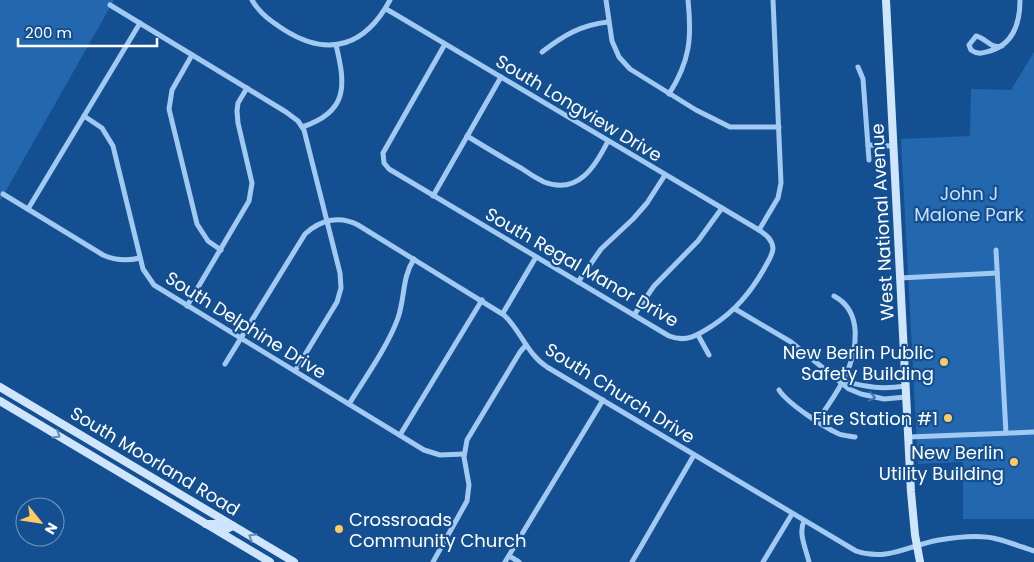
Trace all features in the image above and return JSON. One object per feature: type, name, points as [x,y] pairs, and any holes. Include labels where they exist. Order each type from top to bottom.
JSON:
[{"type":"main road","name":"West National Avenue","points":[[886,0],[913,518],[920,562]]},
{"type":"main road","name":"South Moorland Road","points":[[0,387],[294,562]]},
{"type":"main road","name":"South Moorland Road","points":[[0,401],[270,562]]},
{"type":"main road","points":[[30,419],[36,408]]},
{"type":"main road","points":[[189,514],[196,509],[217,516]]},
{"type":"main road","points":[[206,524],[216,524],[227,529],[233,526]]},
{"type":"street","points":[[252,0],[267,19],[295,36],[319,45],[336,45],[353,40],[365,33],[374,25],[390,0]]},
{"type":"street","points":[[606,0],[612,41],[619,57],[630,69],[669,94],[730,127],[778,127]]},
{"type":"street","points":[[669,94],[679,77],[690,44],[688,0]]},
{"type":"street","points":[[759,230],[780,193],[781,168],[772,0]]},
{"type":"street","points":[[1002,46],[993,47],[976,36],[969,45],[971,50],[978,54],[1002,46],[1016,27],[1020,16],[1020,0]]},
{"type":"street","points":[[110,5],[293,117],[302,127],[340,273],[340,288],[337,302],[295,371]]},
{"type":"street","name":"South Longview Drive","points":[[386,9],[759,230]]},
{"type":"street","points":[[542,52],[574,30],[587,25],[608,22]]},
{"type":"street","points":[[28,209],[140,23]]},
{"type":"street","name":"South Regal Manor Drive","points":[[445,44],[385,148],[383,153],[384,161],[389,169],[578,282],[675,338],[684,339],[698,335],[735,309],[758,279],[772,254],[771,241],[759,230]]},
{"type":"street","points":[[302,127],[325,117],[333,109],[340,96],[343,78],[336,45]]},
{"type":"street","points":[[192,55],[172,90],[170,109],[197,224],[208,241],[220,250]]},
{"type":"street","points":[[858,67],[863,79],[869,160]]},
{"type":"street","points":[[434,196],[501,77]]},
{"type":"street","points":[[186,306],[246,207],[251,192],[251,177],[237,117],[238,103],[247,88]]},
{"type":"street","name":"South Delphine Drive","points":[[84,116],[102,128],[113,146],[140,258],[146,274],[154,285],[432,453],[446,456],[464,454]]},
{"type":"street","points":[[467,136],[540,180],[558,185],[575,182],[586,176],[608,141]]},
{"type":"street","points":[[868,145],[893,146]]},
{"type":"street","points":[[578,282],[601,249],[647,203],[665,175]]},
{"type":"street","points":[[3,194],[110,258],[125,260],[140,258]]},
{"type":"street","points":[[634,315],[654,286],[698,241],[722,208]]},
{"type":"street","name":"South Church Drive","points":[[327,221],[341,220],[355,223],[482,300],[503,314],[517,329],[532,354],[541,363],[850,548],[869,556],[900,553],[937,540],[986,537],[1034,551]]},
{"type":"street","points":[[225,364],[304,234],[314,226],[327,221]]},
{"type":"street","points":[[996,250],[1006,433]]},
{"type":"street","points":[[503,314],[536,257]]},
{"type":"street","points":[[349,404],[395,326],[402,306],[407,272],[414,259]]},
{"type":"street","points":[[900,278],[997,273]]},
{"type":"street","points":[[818,421],[842,382],[853,355],[855,329],[850,309],[845,303],[834,296]]},
{"type":"street","points":[[400,435],[482,300]]},
{"type":"street","points":[[735,309],[777,333],[849,389],[861,394],[884,399],[906,397]]},
{"type":"street","points":[[698,335],[709,355]]},
{"type":"street","points":[[433,562],[467,502],[469,485],[464,454],[470,435],[526,345]]},
{"type":"street","points":[[842,382],[852,382],[877,388],[906,386]]},
{"type":"street","points":[[779,390],[789,402],[839,434],[855,437]]},
{"type":"street","points":[[505,562],[603,400]]},
{"type":"street","points":[[909,436],[1034,432]]},
{"type":"street","points":[[632,562],[694,455]]},
{"type":"street","points":[[763,562],[792,514]]},
{"type":"street","points":[[804,521],[801,526],[801,532],[809,562]]},
{"type":"street","points":[[509,556],[519,562]]},
{"type":"green space","points":[[0,0],[114,0],[0,201]]},
{"type":"green space","name":"John J Malone Park","points":[[1034,52],[1034,519],[963,519],[963,462],[918,464],[901,139],[970,136],[971,89],[1011,90]]},
{"type":"place","name":"New Berlin Public Safety Building","points":[[944,362]]},
{"type":"place","name":"Fire Station #1","points":[[948,418]]},
{"type":"place","name":"New Berlin Utility Building","points":[[1014,462]]},
{"type":"place","name":"Crossroads Community Church","points":[[339,529]]}]
